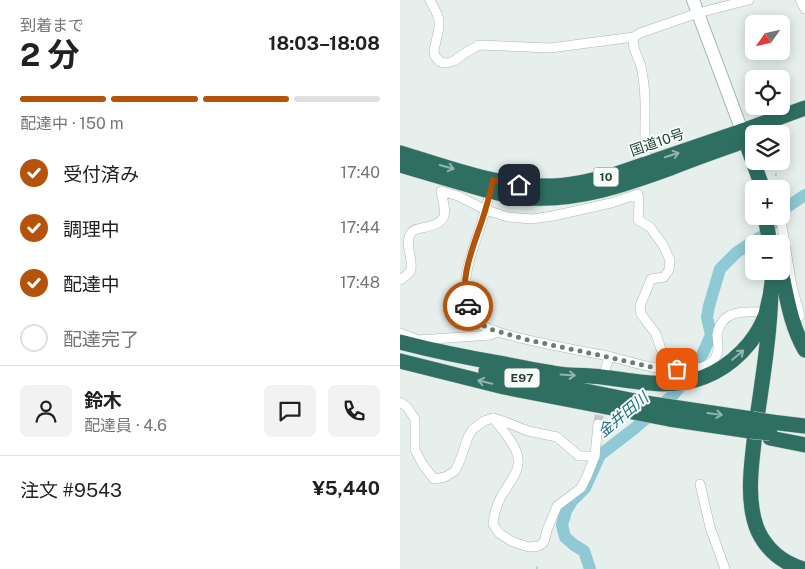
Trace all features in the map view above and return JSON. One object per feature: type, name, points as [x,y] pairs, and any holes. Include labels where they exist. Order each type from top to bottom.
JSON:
[{"type":"highway","name":"国道10号","points":[[770,125],[805,108]]},
{"type":"highway","points":[[788,125],[805,119]]},
{"type":"highway","name":"国道10号","points":[[400,153],[492,186],[509,196],[532,198],[647,163],[745,137]]},
{"type":"highway","name":"国道10号","points":[[558,191],[585,194],[608,190],[634,182],[745,137]]},
{"type":"highway","name":"国道10号","points":[[400,165],[492,186]]},
{"type":"highway","points":[[772,280],[771,314],[754,442],[750,496],[758,530],[765,543],[774,554],[803,569]]},
{"type":"highway","points":[[779,280],[761,442],[758,490],[764,524],[772,538],[781,549],[805,561]]},
{"type":"highway","points":[[782,280],[792,321],[805,350]]},
{"type":"highway","points":[[400,342],[463,357],[554,374],[601,377],[654,384],[669,377],[694,372],[704,377],[718,370],[744,350],[754,337],[766,313],[772,288]]},
{"type":"highway","name":"E97","points":[[400,348],[640,408]]},
{"type":"highway","name":"E97","points":[[400,361],[504,387],[640,408],[751,429],[805,436]]},
{"type":"highway","name":"E97","points":[[770,431],[805,426]]},
{"type":"highway","points":[[770,431],[805,445]]},
{"type":"street","points":[[430,0],[439,20],[434,50],[435,56],[440,62],[446,63],[454,61],[479,45],[550,48],[634,37],[640,33],[698,14],[749,0]]},
{"type":"street","points":[[693,0],[745,131]]},
{"type":"street","points":[[800,0],[805,9]]},
{"type":"street","points":[[634,37],[634,46],[641,66],[644,86],[647,163]]},
{"type":"street","points":[[492,186],[468,263],[465,291],[471,314],[478,323],[497,332],[528,340],[656,368],[669,377]]},
{"type":"street","points":[[400,280],[411,269],[410,235],[416,229],[432,226],[444,217],[445,212],[441,191],[508,217],[532,219],[611,203],[638,194],[638,220],[650,227],[663,245],[670,260],[669,270],[664,278],[652,278],[640,306],[641,314],[656,334],[669,377]]},
{"type":"street","points":[[557,215],[558,191]]},
{"type":"street","points":[[773,225],[800,317]]},
{"type":"street","points":[[694,372],[710,364],[717,356],[717,334],[724,320],[734,313],[762,312]]},
{"type":"street","points":[[400,333],[418,340],[497,332]]},
{"type":"street","points":[[605,371],[608,357]]},
{"type":"street","points":[[400,402],[407,407],[415,418],[415,450],[423,466],[434,479],[445,477],[455,471],[473,429],[484,421],[494,418],[528,431],[557,437],[579,456],[595,456]]},
{"type":"street","points":[[494,418],[514,447],[519,462],[518,469],[494,513],[493,524],[499,534],[510,541],[528,548],[539,546],[544,542],[556,506],[581,488],[595,456],[598,424]]},
{"type":"street","points":[[700,484],[710,527],[725,569]]},
{"type":"path","points":[[776,170],[776,180]]},
{"type":"waterway","name":"金井田川","points":[[790,205],[805,195]]},
{"type":"waterway","name":"金井田川","points":[[590,569],[584,551],[565,537],[562,525],[566,511],[572,501],[585,488],[600,455],[674,394],[690,375],[711,335],[707,317],[720,269],[737,252],[765,234],[771,225]]},
{"type":"tunnel","points":[[598,424],[605,374]]},
{"type":"way so far","points":[[468,306],[478,323],[493,330],[528,340],[656,368],[677,369]]},
{"type":"route","points":[[468,306],[465,291],[468,263],[486,210],[493,180],[519,185]]}]
